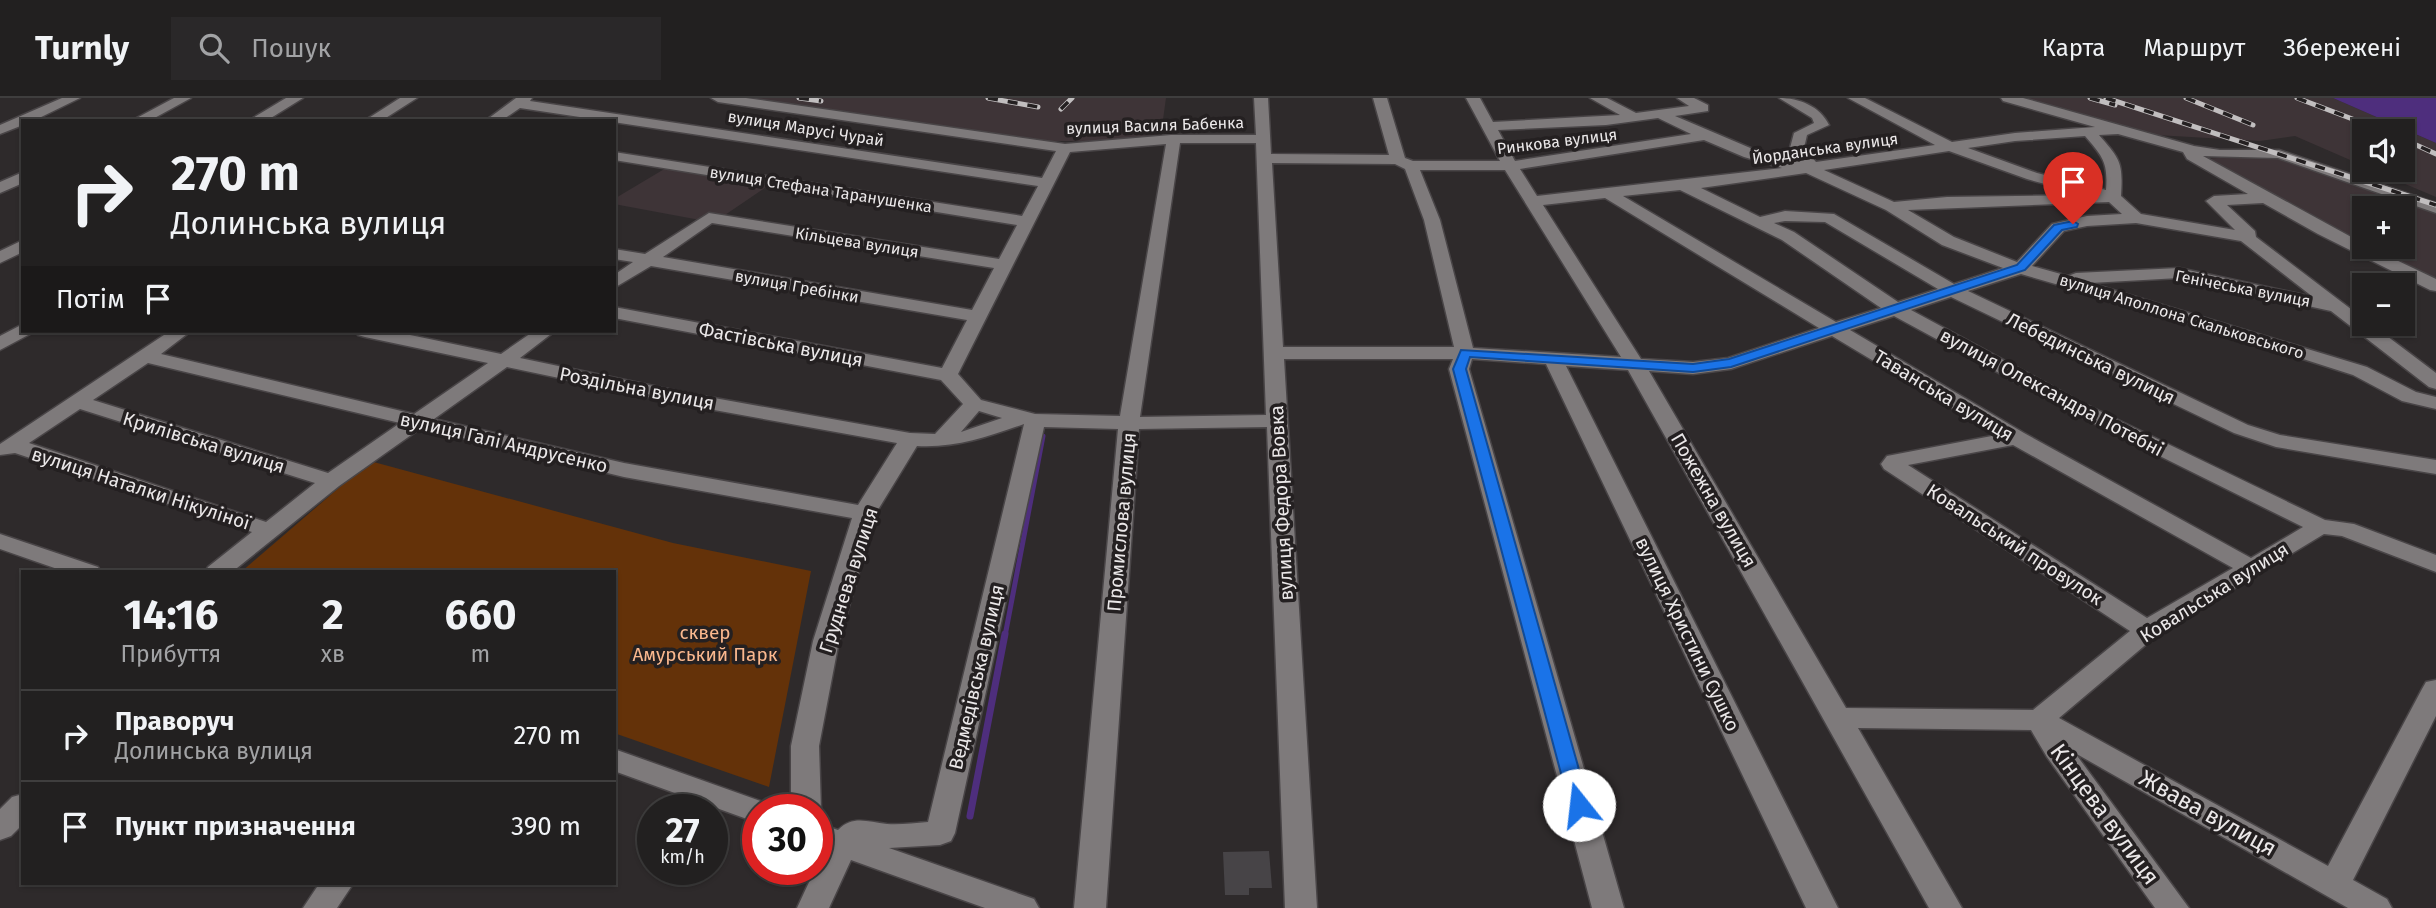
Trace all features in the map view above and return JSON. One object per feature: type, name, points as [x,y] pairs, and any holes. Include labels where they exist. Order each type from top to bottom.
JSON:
[{"type":"street","points":[[25,119],[73,98]]},
{"type":"street","points":[[142,119],[184,98]]},
{"type":"street","points":[[259,119],[296,98]]},
{"type":"street","points":[[375,119],[410,98]]},
{"type":"street","name":"вулиця Василя Бабенка","points":[[718,98],[1065,148],[1171,139],[1261,148]]},
{"type":"street","name":"вулиця Федора Вовка","points":[[1261,98],[1261,148],[1301,908]]},
{"type":"street","points":[[1380,98],[1405,163],[1432,220],[1465,353],[1460,369],[1608,908]]},
{"type":"street","name":"Пожежна вулиця","points":[[1473,98],[1510,166],[1636,366],[1946,908]]},
{"type":"street","points":[[1597,98],[1634,117]]},
{"type":"street","points":[[1791,100],[1818,98]]},
{"type":"street","points":[[1855,98],[1950,147],[2032,176],[2113,197],[2136,218]]},
{"type":"street","points":[[2008,98],[2189,149],[2220,154],[2279,154],[2436,208]]},
{"type":"street","points":[[1487,126],[1634,117],[1703,108],[1688,99]]},
{"type":"street","points":[[1688,99],[1713,99]]},
{"type":"street","points":[[1791,100],[1818,116],[1822,125],[1801,133],[1798,140],[1797,148],[1808,167]]},
{"type":"street","points":[[495,119],[521,101]]},
{"type":"street","name":"вулиця Марусі Чурай","points":[[521,101],[1048,183]]},
{"type":"street","name":"вулиця Аполлона Скальковського","points":[[1660,114],[1706,136],[1789,166],[1808,167],[1892,207],[1948,241],[2021,268],[2194,318],[2360,371],[2409,397],[2436,402]]},
{"type":"street","points":[[0,130],[21,121]]},
{"type":"street","name":"Йорданська вулиця","points":[[1533,201],[1682,185],[2015,137],[2122,130]]},
{"type":"street","points":[[2088,131],[2108,154],[2115,168],[2113,197]]},
{"type":"street","name":"Ринкова вулиця","points":[[1261,148],[1405,163],[1510,166],[1706,136]]},
{"type":"street","name":"Промислова вулиця","points":[[1090,908],[1129,423],[1173,144],[1171,139]]},
{"type":"street","points":[[1029,419],[1008,411],[974,404],[948,375],[1065,148]]},
{"type":"street","points":[[2189,149],[2192,156],[2263,198],[2436,286]]},
{"type":"street","name":"вулиця Стефана Таранушенка","points":[[616,156],[1028,222]]},
{"type":"street","points":[[0,188],[21,178]]},
{"type":"street","name":"вулиця Олександра Потебні","points":[[1682,185],[1762,221],[1897,310],[2076,407],[2320,527],[2346,529],[2436,564]]},
{"type":"street","name":"Таванська вулиця","points":[[1607,193],[2016,438],[2251,568]]},
{"type":"street","points":[[0,197],[21,197]]},
{"type":"street","points":[[1892,207],[1937,200],[2024,202],[2113,197]]},
{"type":"street","points":[[2246,236],[2249,235],[2214,201],[2263,198]]},
{"type":"street","name":"Лебединська вулиця","points":[[1762,221],[1785,216],[1828,217],[1953,291],[2241,429],[2276,441],[2436,467]]},
{"type":"street","name":"Кільцева вулиця","points":[[647,260],[709,218],[1006,265]]},
{"type":"street","points":[[1272,353],[1465,353],[1693,368],[1731,363],[2021,268],[2059,227],[2087,221],[2136,218],[2246,236],[2436,383]]},
{"type":"street","points":[[0,258],[21,246]]},
{"type":"street","name":"вулиця Гребінки","points":[[616,254],[980,317]]},
{"type":"street","points":[[616,282],[647,260]]},
{"type":"street","name":"Генічеська вулиця","points":[[2066,281],[2073,278],[2179,273],[2335,307]]},
{"type":"street","name":"Фастівська вулиця","points":[[616,312],[948,375]]},
{"type":"street","points":[[0,344],[21,331]]},
{"type":"street","points":[[6,450],[179,333]]},
{"type":"street","name":"Роздільна вулиця","points":[[375,333],[692,400],[910,439]]},
{"type":"street","points":[[219,570],[331,481],[543,333]]},
{"type":"street","name":"вулиця Галі Андрусенко","points":[[145,356],[624,470],[865,513]]},
{"type":"street","name":"вулиця Христини Сушко","points":[[1554,360],[1822,908]]},
{"type":"street","name":"Крилівська вулиця","points":[[78,402],[331,481]]},
{"type":"street","points":[[941,441],[974,404]]},
{"type":"street","points":[[910,439],[941,441],[963,438],[1029,419],[1129,423],[1277,421]]},
{"type":"street","name":"Ведмедівська вулиця","points":[[833,839],[856,831],[888,835],[940,833],[1029,419]]},
{"type":"street","name":"Ковальський провулок","points":[[2016,438],[1900,460],[1892,464],[2147,630]]},
{"type":"street","name":"Груднева вулиця","points":[[806,794],[806,746],[826,641],[865,513],[910,439]]},
{"type":"street","name":"вулиця Наталки Нікуліної","points":[[6,450],[268,530]]},
{"type":"street","name":"Ковальська вулиця","points":[[2039,719],[2147,630],[2320,527]]},
{"type":"street","points":[[0,541],[83,570]]},
{"type":"street","points":[[2334,884],[2436,689]]},
{"type":"street","points":[[1838,718],[2039,719]]},
{"type":"street","name":"Жвава вулиця","points":[[2039,719],[2376,908]]},
{"type":"street","name":"Кінцева вулиця","points":[[2039,719],[2057,750],[2173,908]]},
{"type":"street","points":[[616,761],[742,807]]},
{"type":"street","points":[[0,828],[21,807]]},
{"type":"street","points":[[833,841],[1023,908]]},
{"type":"street","points":[[319,908],[336,885]]},
{"type":"street","points":[[813,908],[819,885]]},
{"type":"shaded area","points":[[743,98],[1166,98],[1161,134],[1105,141],[1043,141]]},
{"type":"shaded area","points":[[2016,98],[2333,98],[2381,119],[2352,119],[2352,161],[2295,136],[2260,141],[2156,135],[2056,111]]},
{"type":"shaded area","points":[[2333,98],[2436,98],[2436,143],[2415,134],[2415,119],[2381,119]]},
{"type":"shaded area","points":[[2415,134],[2436,143],[2436,197],[2400,182],[2415,182]]},
{"type":"shaded area","points":[[2266,155],[2357,182],[2392,196],[2352,196],[2352,242],[2319,226],[2202,159]]},
{"type":"shaded area","points":[[666,168],[769,185],[722,217],[700,220],[616,204],[616,198]]},
{"type":"shaded area","points":[[2415,205],[2436,214],[2436,277],[2427,277],[2389,259],[2415,259]]},
{"type":"green space","name":"сквер Амурський Парк","points":[[370,461],[673,543],[811,571],[769,787],[616,734],[616,570],[243,570]]},
{"type":"building","points":[[1269,851],[1272,888],[1249,888],[1249,895],[1225,895],[1223,852]]},
{"type":"waterway","points":[[1005,636],[1043,436]]},
{"type":"waterway","points":[[970,816],[1005,634]]},
{"type":"railway","points":[[799,98],[821,101]]},
{"type":"railway","points":[[988,98],[1038,107]]},
{"type":"railway","points":[[1061,109],[1072,98]]},
{"type":"railway","points":[[2090,98],[2115,105]]},
{"type":"railway","points":[[2106,98],[2436,205]]},
{"type":"railway","points":[[2186,98],[2253,125]]},
{"type":"railway","points":[[2297,98],[2352,119]]},
{"type":"railway","points":[[2415,144],[2436,154]]},
{"type":"route","points":[[1579,805],[1460,369],[1465,353],[1636,366],[1693,368],[1731,363],[2021,268],[2059,227],[2073,224]]}]
